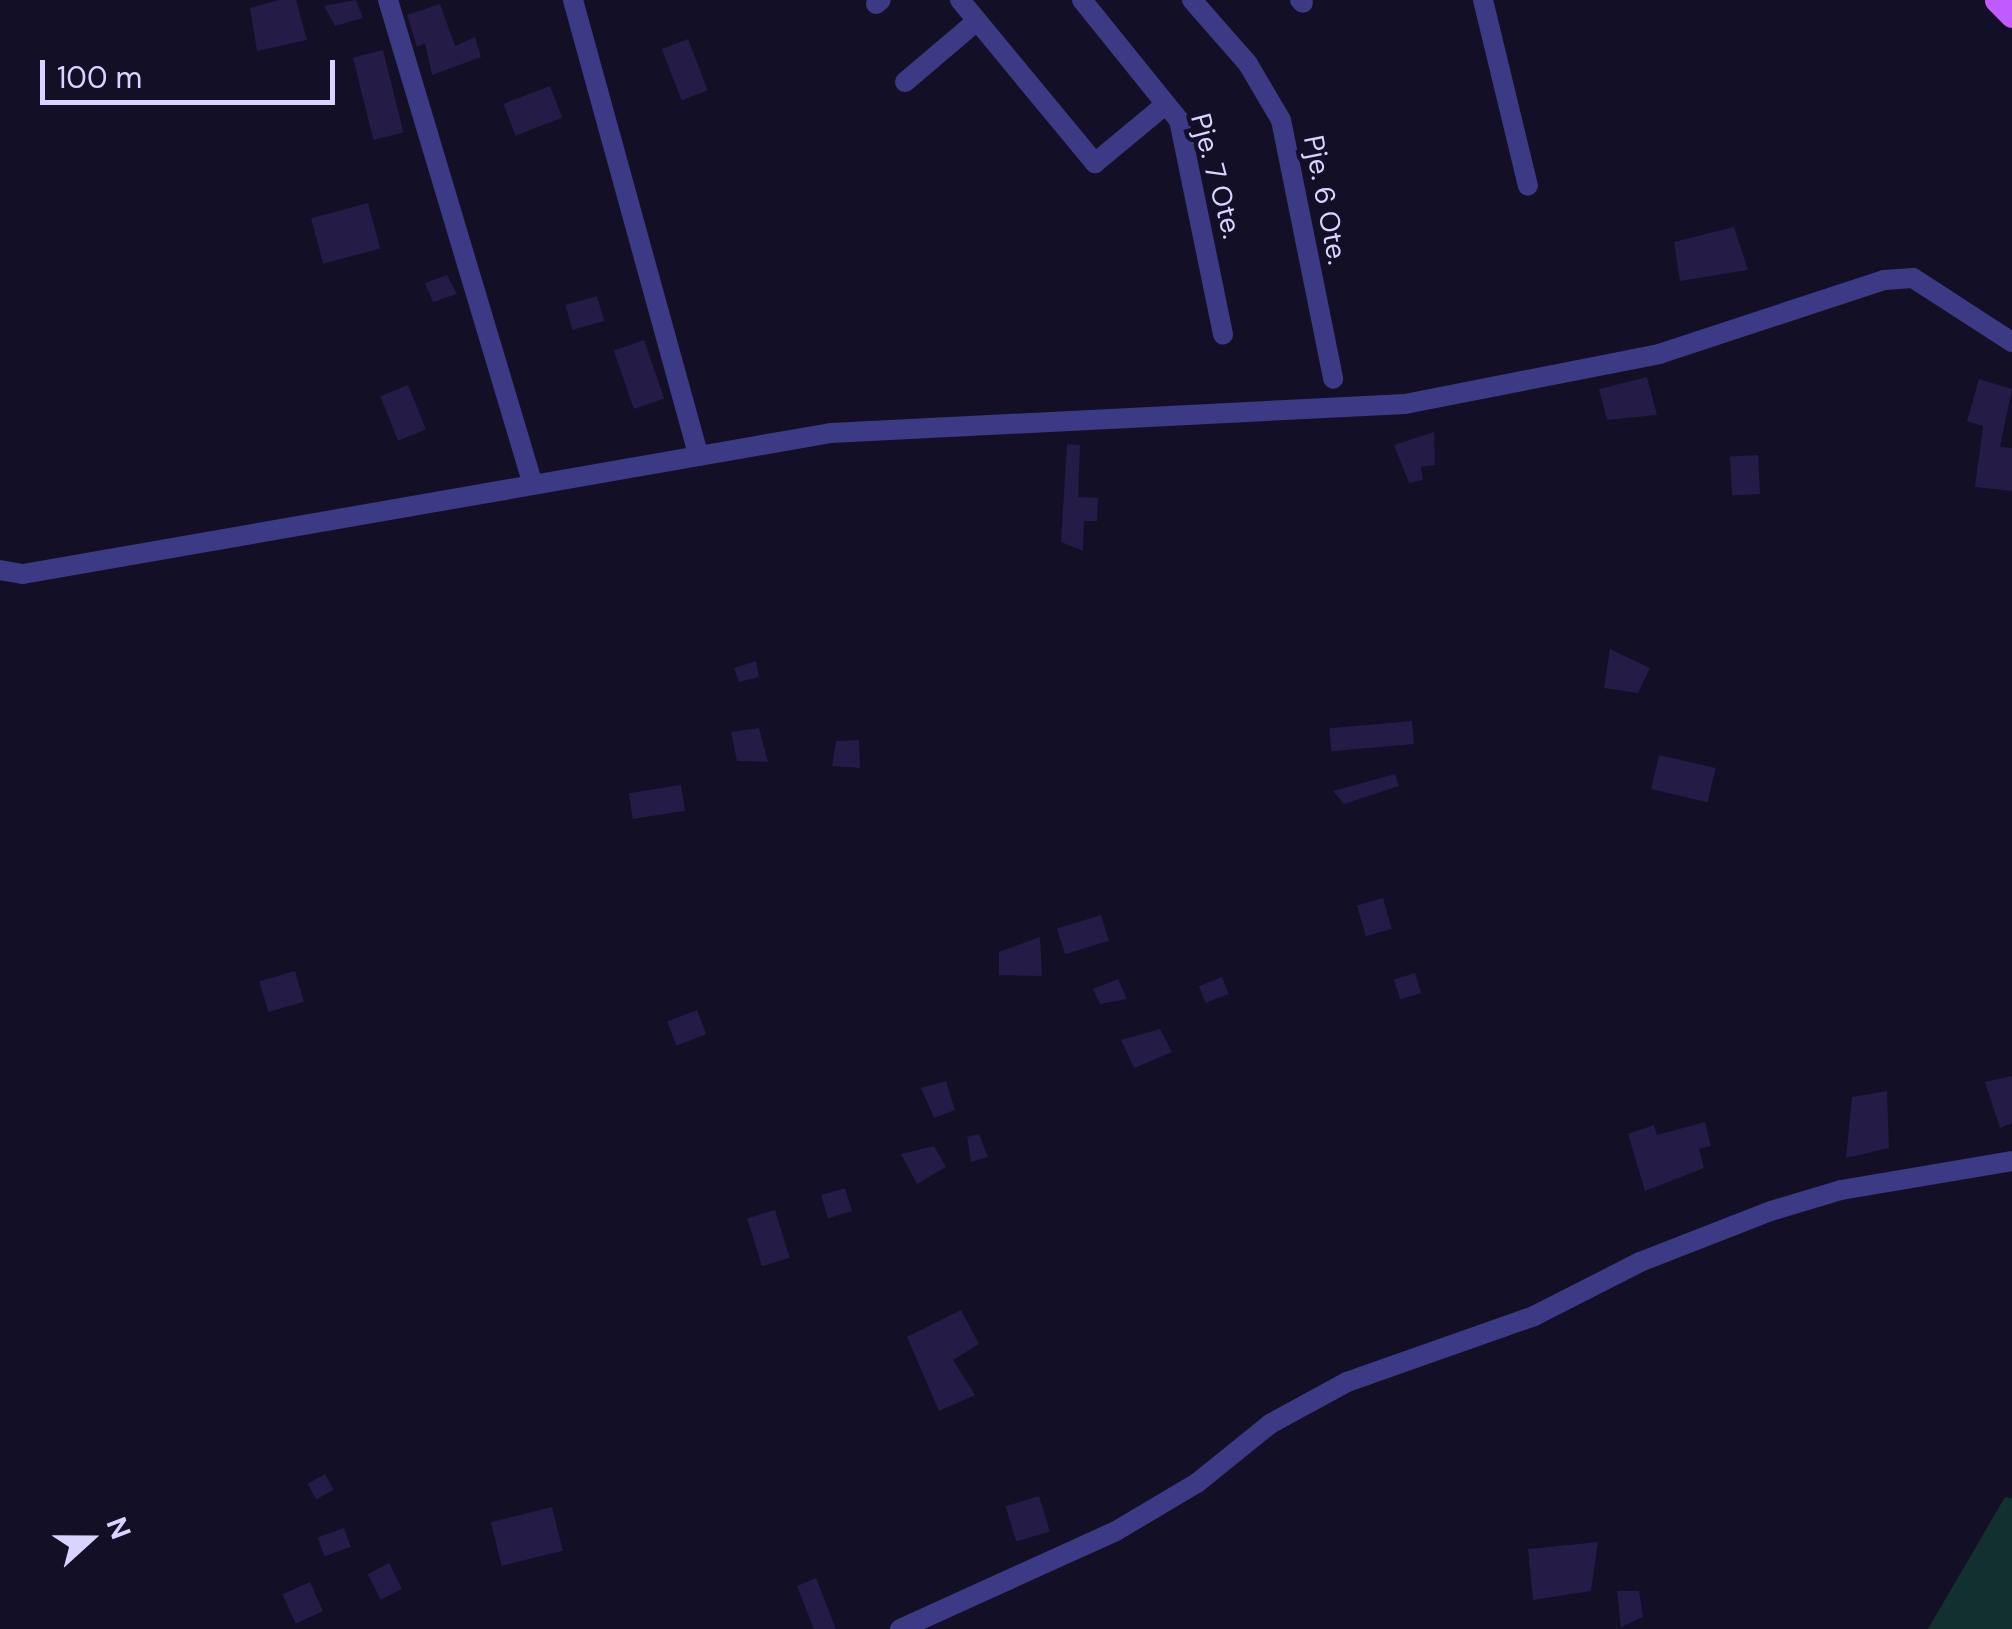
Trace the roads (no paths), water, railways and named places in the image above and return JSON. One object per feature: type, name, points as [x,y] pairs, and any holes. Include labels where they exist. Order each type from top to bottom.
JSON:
[{"type":"main road","points":[[1998,0],[2012,15]]},
{"type":"street","points":[[388,0],[533,485]]},
{"type":"street","points":[[573,0],[700,456]]},
{"type":"street","points":[[960,0],[1095,164],[1166,104]]},
{"type":"street","name":"Pje. 7 Ote.","points":[[1082,0],[1179,120],[1223,336]]},
{"type":"street","name":"Pje. 6 Ote.","points":[[1192,0],[1248,64],[1281,120],[1333,379]]},
{"type":"street","points":[[1483,0],[1528,186]]},
{"type":"street","points":[[905,82],[977,21]]},
{"type":"street","points":[[0,570],[24,574],[832,433],[1405,404],[1659,354],[1884,280],[1913,278],[2012,342]]},
{"type":"street","points":[[900,1629],[1116,1531],[1197,1483],[1270,1424],[1347,1382],[1534,1316],[1640,1262],[1771,1211],[1841,1190],[2012,1162]]}]
